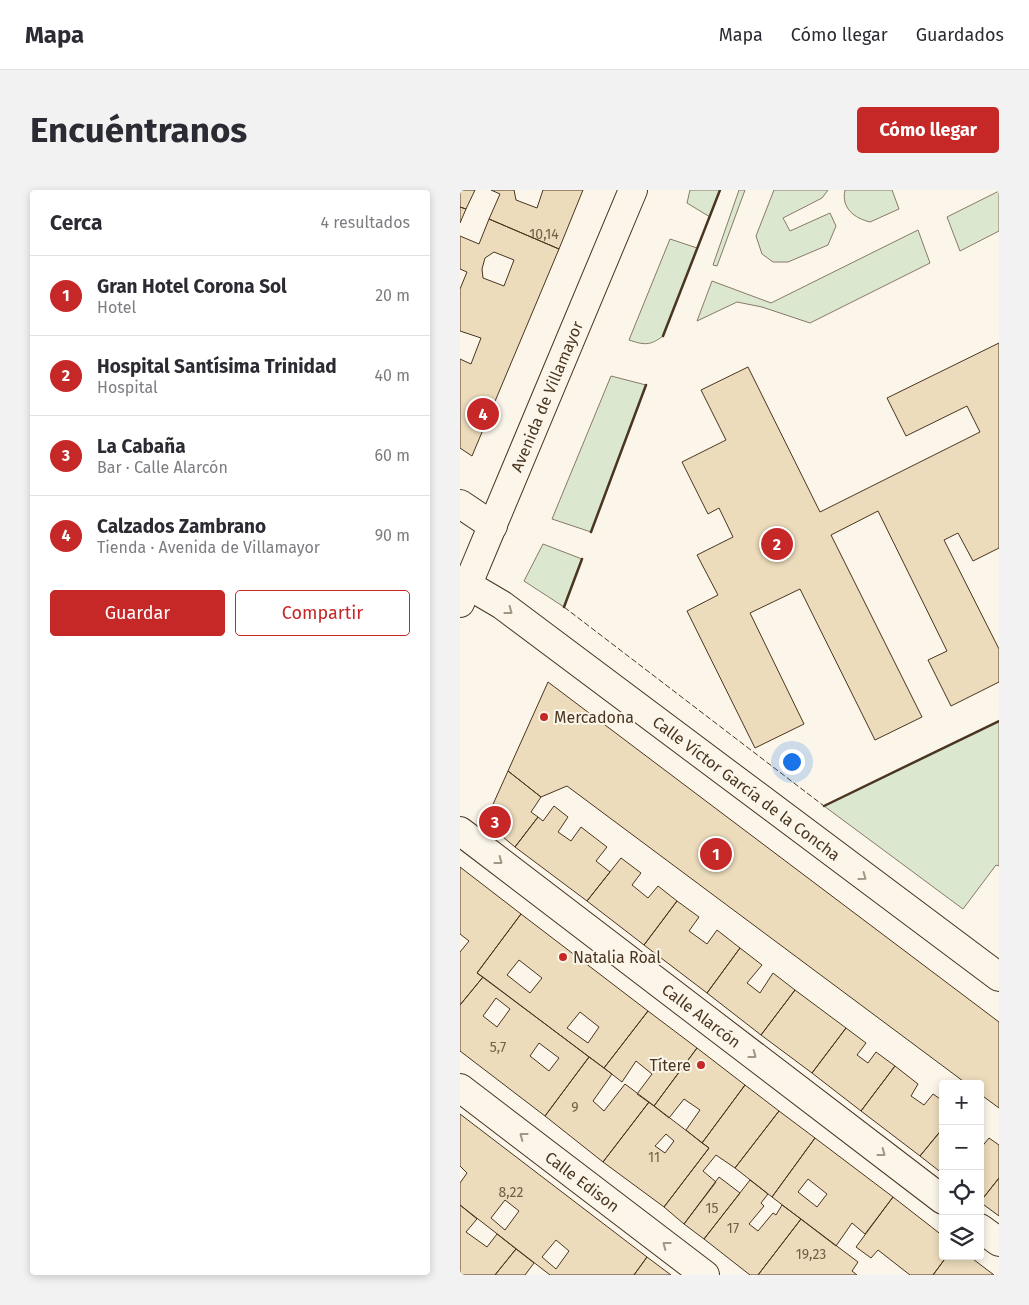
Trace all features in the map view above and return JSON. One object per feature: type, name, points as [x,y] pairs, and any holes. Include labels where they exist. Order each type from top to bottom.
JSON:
[{"type":"street","name":"Avenida de Villamayor","points":[[464,594],[633,190]]},
{"type":"street","points":[[460,504],[493,526]]},
{"type":"street","name":"Calle Víctor García de la Concha","points":[[464,594],[502,605],[999,977]]},
{"type":"street","name":"Calle Alarcón","points":[[460,831],[939,1197]]},
{"type":"street","name":"Calle Edison","points":[[460,1088],[705,1275]]},
{"type":"street","points":[[984,1231],[999,1242]]},
{"type":"green space","points":[[690,190],[720,190],[710,217],[687,203]]},
{"type":"green space","points":[[739,190],[745,190],[717,266],[713,265]]},
{"type":"green space","points":[[774,190],[828,190],[822,198],[783,218],[790,231],[830,213],[836,226],[828,245],[788,262],[773,262],[762,254],[756,236]]},
{"type":"green space","points":[[845,190],[892,190],[899,209],[870,222],[864,220],[854,215],[847,207],[844,196]]},
{"type":"green space","points":[[999,191],[999,231],[960,251],[947,217]]},
{"type":"green space","points":[[918,230],[930,263],[810,323],[762,307],[737,302],[697,321],[712,281],[771,303]]},
{"type":"green space","points":[[670,239],[697,248],[663,336],[647,344],[629,340]]},
{"type":"green space","points":[[611,376],[646,385],[591,532],[552,519]]},
{"type":"green space","points":[[543,544],[582,559],[564,607],[524,581]]},
{"type":"green space","points":[[999,721],[999,866],[996,865],[963,909],[824,806]]},
{"type":"building","points":[[460,190],[475,190],[466,209],[460,207]]},
{"type":"building","points":[[491,190],[514,190],[516,200],[537,208],[543,190],[583,190],[559,249],[489,219],[500,194]]},
{"type":"building","points":[[460,207],[466,209],[460,223]]},
{"type":"building","points":[[489,219],[559,249],[472,456],[460,448],[460,359],[471,364],[481,338],[460,331],[460,289],[467,272],[460,269],[460,236],[479,244]],"holes":[[[494,252],[514,260],[504,286],[483,278],[482,269],[485,258]]]},
{"type":"building","points":[[999,343],[999,548],[973,561],[958,533],[944,540],[999,649],[999,682],[951,706],[928,660],[947,651],[878,511],[831,535],[922,717],[875,740],[800,589],[750,613],[804,724],[755,748],[687,611],[718,595],[697,555],[733,537],[719,508],[708,514],[682,462],[726,440],[701,390],[748,367],[820,512],[980,432],[967,406],[906,436],[887,398]]},
{"type":"building","points":[[548,682],[999,1022],[999,1108],[984,1097],[984,1080],[962,1080],[567,786],[541,797],[508,771]]},
{"type":"building","points":[[508,771],[541,797],[531,812],[538,817],[515,847],[485,822]]},
{"type":"building","points":[[554,806],[568,817],[558,832],[571,841],[581,827],[607,847],[596,861],[610,872],[587,901],[515,847],[538,817],[543,821]]},
{"type":"building","points":[[621,858],[641,873],[632,885],[648,898],[658,886],[677,901],[644,945],[587,901]]},
{"type":"building","points":[[460,867],[521,914],[477,973],[483,977],[460,1005],[460,952],[469,941],[460,934]]},
{"type":"building","points":[[677,901],[699,917],[689,931],[707,944],[717,930],[740,948],[707,993],[644,945]]},
{"type":"building","points":[[521,914],[648,1011],[604,1068],[477,973]],"holes":[[[519,960],[542,978],[530,993],[507,975]],[[580,1012],[599,1027],[588,1043],[567,1028]]]},
{"type":"building","points":[[740,948],[762,965],[747,983],[760,993],[773,973],[795,990],[761,1035],[707,993]]},
{"type":"building","points":[[483,977],[589,1057],[545,1116],[460,1051],[460,1005]],"holes":[[[496,998],[510,1009],[497,1027],[483,1016]],[[539,1043],[559,1058],[549,1071],[530,1056]]]},
{"type":"building","points":[[795,990],[846,1028],[812,1073],[761,1035]]},
{"type":"building","points":[[648,1011],[697,1048],[654,1106],[637,1094],[652,1074],[636,1061],[622,1082],[604,1068]]},
{"type":"building","points":[[846,1028],[866,1043],[857,1055],[868,1063],[876,1052],[895,1066],[861,1111],[812,1073]]},
{"type":"building","points":[[697,1048],[745,1085],[702,1143],[686,1130],[700,1110],[684,1099],[669,1118],[654,1106]]},
{"type":"building","points":[[589,1057],[612,1074],[593,1101],[604,1111],[625,1084],[649,1102],[603,1162],[545,1116]]},
{"type":"building","points":[[895,1066],[918,1084],[911,1096],[924,1105],[933,1094],[939,1098],[939,1133],[920,1156],[861,1111]]},
{"type":"building","points":[[745,1085],[779,1111],[735,1168],[716,1155],[703,1171],[716,1182],[684,1224],[664,1207],[709,1148],[702,1143]]},
{"type":"building","points":[[649,1102],[709,1148],[664,1207],[603,1162]],"holes":[[[666,1134],[674,1141],[665,1153],[655,1146]]]},
{"type":"building","points":[[779,1111],[815,1138],[772,1197],[735,1168]]},
{"type":"building","points":[[460,1114],[647,1257],[634,1275],[550,1275],[460,1205],[460,1183],[467,1173],[460,1166]],"holes":[[[505,1200],[519,1211],[505,1230],[491,1218]],[[556,1240],[569,1251],[556,1269],[542,1257]]]},
{"type":"building","points":[[939,1133],[939,1171],[920,1156]]},
{"type":"building","points":[[815,1138],[893,1197],[865,1234],[852,1223],[836,1246],[772,1197]],"holes":[[[808,1179],[827,1194],[817,1207],[798,1192]]]},
{"type":"building","points":[[989,1138],[999,1145],[999,1178],[984,1197],[984,1170],[984,1144]]},
{"type":"building","points":[[719,1177],[740,1193],[704,1239],[684,1224]]},
{"type":"building","points":[[999,1178],[999,1216],[984,1205],[984,1197]]},
{"type":"building","points":[[750,1180],[768,1194],[761,1203],[764,1206],[749,1224],[758,1231],[773,1213],[776,1215],[782,1205],[801,1219],[758,1275],[750,1275],[704,1239]]},
{"type":"building","points":[[893,1197],[939,1233],[939,1260],[944,1260],[933,1275],[910,1275],[878,1250],[871,1258],[856,1247]]},
{"type":"building","points":[[460,1205],[477,1219],[466,1232],[487,1247],[497,1234],[516,1249],[495,1275],[460,1275]]},
{"type":"building","points":[[801,1219],[858,1262],[852,1271],[857,1275],[758,1275]]},
{"type":"building","points":[[516,1249],[534,1263],[525,1275],[495,1275]]},
{"type":"building","points":[[647,1257],[671,1275],[634,1275]]},
{"type":"building","points":[[944,1260],[974,1260],[994,1275],[933,1275]]},
{"type":"fence","points":[[564,607],[824,806]]},
{"type":"wall","points":[[663,336],[720,190]]},
{"type":"wall","points":[[591,532],[646,385]]},
{"type":"wall","points":[[564,607],[582,559]]},
{"type":"wall","points":[[824,806],[999,721]]},
{"type":"place","name":"Calzados Zambrano","points":[[483,414]]},
{"type":"place","name":"Hospital Santísima Trinidad","points":[[777,544]]},
{"type":"place","name":"Mercadona","points":[[544,717]]},
{"type":"place","name":"La Cabaña","points":[[495,822]]},
{"type":"place","name":"Gran Hotel Corona Sol","points":[[716,854]]},
{"type":"place","name":"Natalia Roal","points":[[563,957]]},
{"type":"place","name":"Títere","points":[[701,1065]]}]
